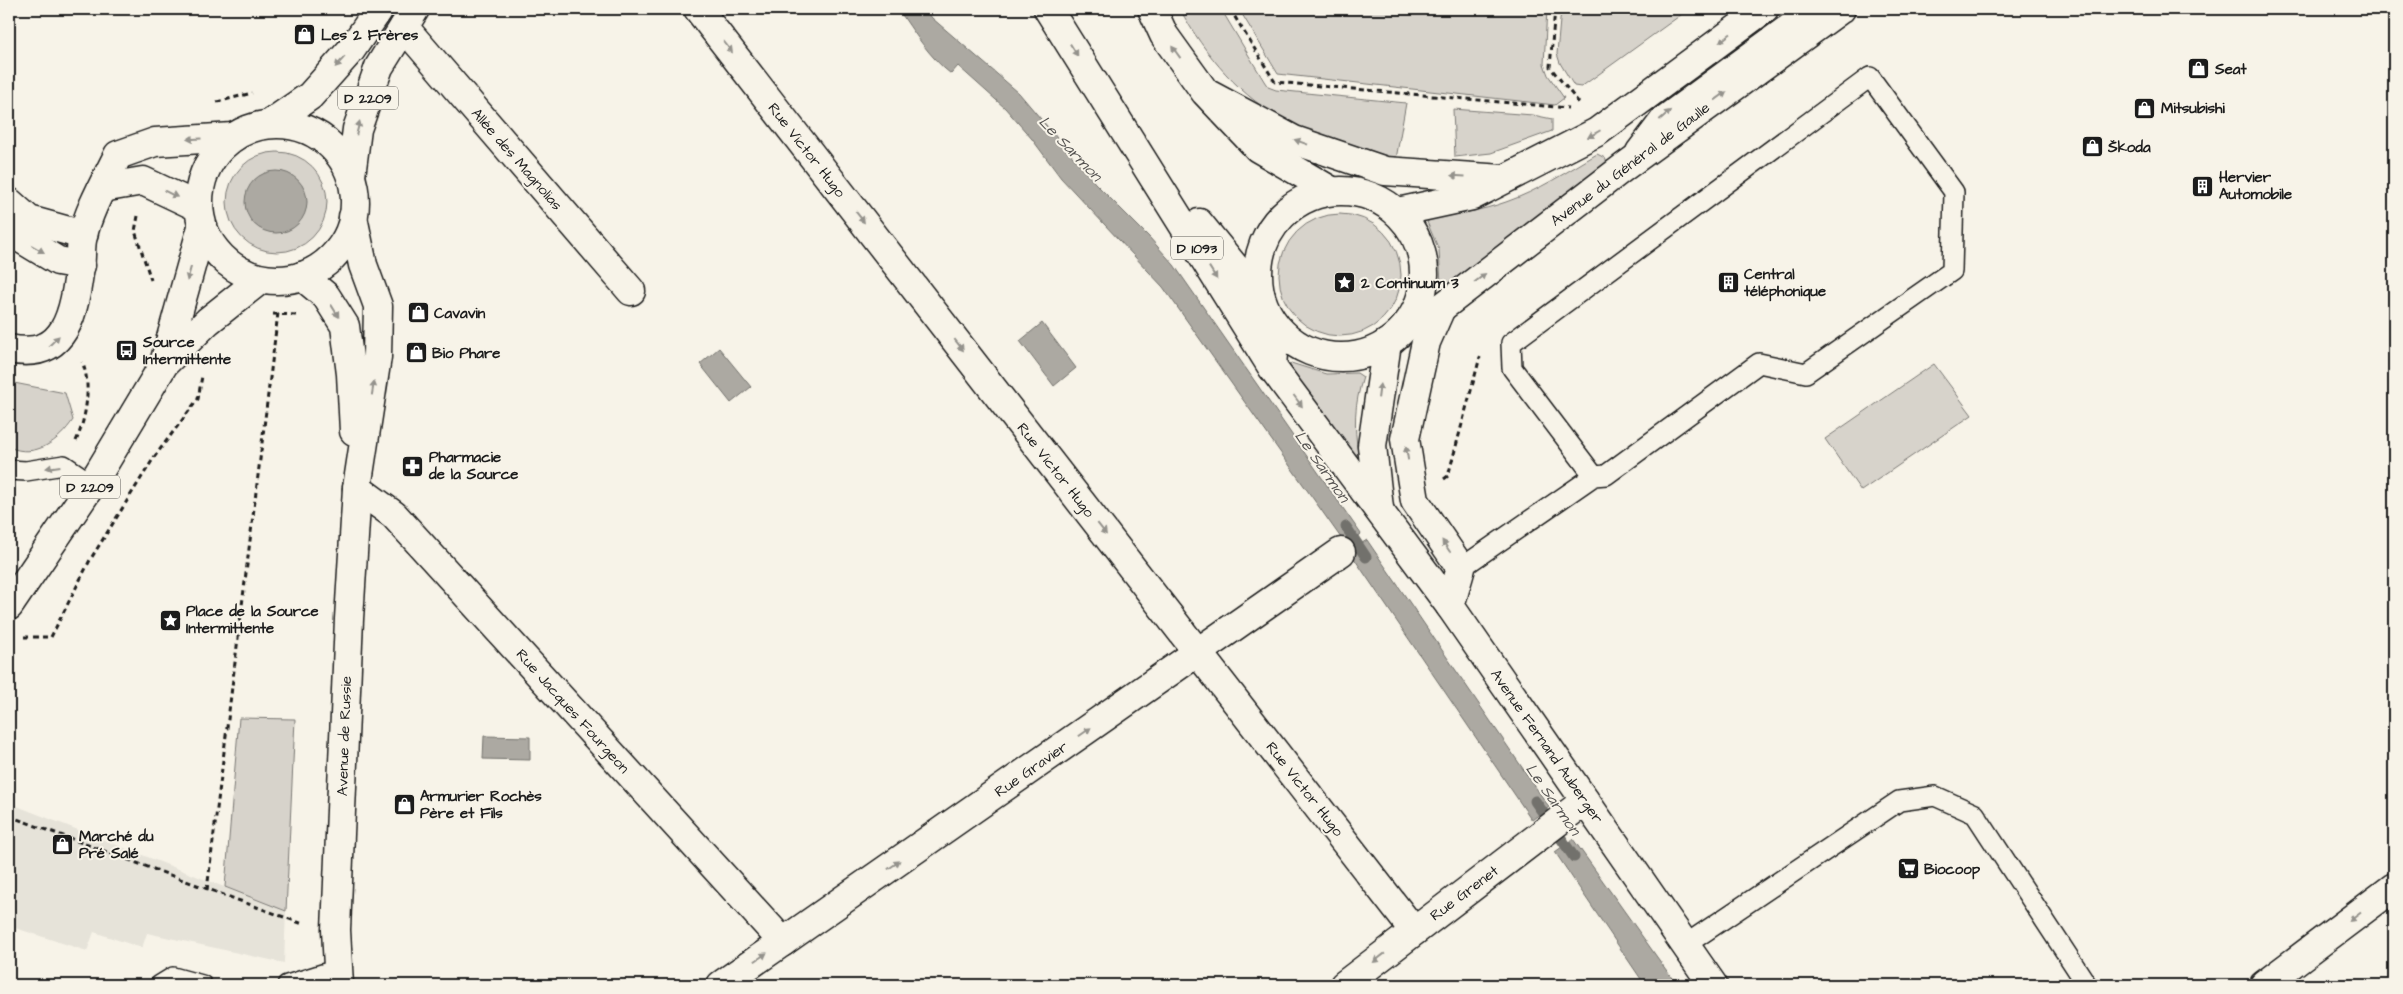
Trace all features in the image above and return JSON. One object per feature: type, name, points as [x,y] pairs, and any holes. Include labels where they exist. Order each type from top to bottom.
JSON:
[{"type":"main road","name":"D 2209","points":[[271,124],[310,96],[351,50],[379,9]]},
{"type":"main road","name":"Rue Victor Hugo","points":[[698,9],[1414,931]]},
{"type":"main road","name":"Avenue Fernand Auberger","points":[[1048,9],[1272,366],[1380,509],[1450,606],[1713,985]]},
{"type":"main road","points":[[1152,9],[1164,35],[1205,92],[1258,148],[1330,190]]},
{"type":"main road","points":[[1398,212],[1472,196],[1507,180],[1597,132],[1764,9]]},
{"type":"main road","name":"Avenue du Général de Gaulle","points":[[1429,309],[1841,9]]},
{"type":"main road","name":"D 2209","points":[[351,176],[357,128],[379,67],[409,18]]},
{"type":"main road","name":"Allée des Magnolias","points":[[409,18],[631,291]]},
{"type":"main road","points":[[1205,92],[1294,140],[1385,171],[1507,180]]},
{"type":"main road","points":[[271,124],[292,125],[305,129],[328,143],[342,158],[351,176],[355,196],[353,216],[347,236],[335,253],[320,267],[282,278],[242,272],[225,261],[212,246],[200,217],[200,187],[206,167],[218,150],[233,137],[251,128],[271,124]]},
{"type":"main road","name":"Avenue Fernand Auberger","points":[[1122,129],[1260,298]]},
{"type":"main road","points":[[9,349],[36,352],[51,346],[64,330],[73,305],[81,265],[83,236],[102,188],[118,155],[155,142],[233,137]]},
{"type":"main road","points":[[102,188],[143,181],[200,217]]},
{"type":"main road","points":[[1429,309],[1387,343],[1365,354],[1340,358],[1315,354],[1293,343],[1275,326],[1260,298],[1257,269],[1264,241],[1280,217],[1302,199],[1330,190],[1355,191],[1378,198],[1398,212],[1414,233],[1423,258],[1424,285],[1429,309],[1426,342],[1405,439],[1415,501],[1460,568],[1450,606]]},
{"type":"main road","points":[[9,202],[29,220],[83,236]]},
{"type":"main road","points":[[9,215],[20,238],[58,260],[81,265]]},
{"type":"main road","name":"Avenue de Russie","points":[[353,216],[363,266],[378,306],[377,358],[357,488]]},
{"type":"main road","name":"D 2209","points":[[164,364],[200,217]]},
{"type":"main road","name":"D 2209","points":[[9,606],[92,484],[164,364],[208,321],[282,278]]},
{"type":"main road","name":"Avenue de Russie","points":[[282,278],[326,296],[345,326],[351,374],[357,488],[336,930],[338,977]]},
{"type":"main road","points":[[1272,366],[1275,326]]},
{"type":"main road","name":"Avenue Fernand Auberger","points":[[1380,509],[1372,446],[1387,343]]},
{"type":"main road","name":"Rue Jacques Fourgeon","points":[[357,488],[394,515],[783,942]]},
{"type":"main road","name":"Rue Gravier","points":[[721,985],[1341,552]]},
{"type":"main road","name":"Rue Grenet","points":[[1344,985],[1585,801]]},
{"type":"main road","points":[[2264,985],[2394,887]]},
{"type":"lane","points":[[1624,167],[1661,117],[1808,9]]},
{"type":"lane","points":[[1460,568],[1594,476],[1606,475],[1760,363],[1806,373],[1952,271],[1954,192],[1870,77],[1511,343],[1512,368],[1594,476]]},
{"type":"lane","points":[[9,470],[26,471],[64,465],[92,484]]},
{"type":"lane","points":[[1684,945],[1899,801],[1935,796],[1975,814],[2087,985]]},
{"type":"lane","points":[[160,985],[173,977],[202,985]]},
{"type":"lane","points":[[287,985],[338,977]]},
{"type":"path","points":[[1230,9],[1275,82],[1574,108]]},
{"type":"path","points":[[1555,9],[1550,67],[1584,109]]},
{"type":"path","points":[[216,103],[254,93]]},
{"type":"path","points":[[207,890],[282,278]]},
{"type":"path","points":[[9,647],[16,637],[51,637],[90,560],[155,456],[198,399],[203,371]]},
{"type":"path","points":[[9,816],[294,923],[336,930]]},
{"type":"shaded area","points":[[898,9],[925,9],[932,18],[1019,93],[1095,183],[1174,265],[1361,534],[1346,545],[1163,287],[1061,178],[1032,139],[1005,108],[958,66],[951,74],[943,67],[922,44]]},
{"type":"shaded area","points":[[1180,9],[1221,9],[1268,87],[1276,90],[1406,103],[1396,159],[1363,151],[1304,130],[1272,113],[1240,88],[1226,74],[1213,59]]},
{"type":"shaded area","points":[[1239,9],[1547,9],[1544,64],[1548,75],[1564,98],[1555,105],[1278,74]]},
{"type":"shaded area","points":[[1561,9],[1689,9],[1581,87],[1574,86],[1560,63],[1557,54]]},
{"type":"shaded area","points":[[1453,109],[1533,115],[1552,119],[1552,131],[1491,153],[1455,157]]},
{"type":"shaded area","points":[[277,152],[296,156],[312,167],[323,183],[327,202],[323,221],[312,237],[296,248],[277,252],[258,248],[242,237],[231,221],[227,202],[231,183],[242,167],[258,156]]},
{"type":"shaded area","points":[[1597,154],[1605,158],[1607,163],[1605,168],[1445,286],[1441,284],[1439,250],[1427,222],[1431,219],[1487,208],[1506,202],[1553,180]]},
{"type":"shaded area","points":[[276,171],[293,176],[298,180],[302,185],[307,202],[302,219],[298,224],[293,228],[276,233],[259,228],[254,224],[250,219],[245,202],[250,185],[254,180],[259,176]]},
{"type":"shaded area","points":[[1340,214],[1352,215],[1363,219],[1374,224],[1383,232],[1391,241],[1396,252],[1400,263],[1400,287],[1396,298],[1391,309],[1383,318],[1374,326],[1363,331],[1352,335],[1340,336],[1328,335],[1317,331],[1306,326],[1297,318],[1289,309],[1284,298],[1280,287],[1279,275],[1280,263],[1284,252],[1289,241],[1297,232],[1306,224],[1317,219],[1328,215]]},
{"type":"shaded area","points":[[1042,323],[1076,368],[1054,386],[1020,341]]},
{"type":"shaded area","points":[[719,348],[751,387],[731,403],[700,364]]},
{"type":"shaded area","points":[[1291,363],[1326,374],[1357,373],[1363,377],[1356,415],[1358,454],[1348,456],[1288,370]]},
{"type":"shaded area","points":[[1934,364],[1972,415],[1861,491],[1825,439]]},
{"type":"shaded area","points":[[9,382],[65,393],[73,420],[61,435],[46,446],[28,451],[9,447]]},
{"type":"shaded area","points":[[1367,540],[1549,807],[1532,820],[1349,551]]},
{"type":"shaded area","points":[[239,718],[295,719],[286,911],[225,887]]},
{"type":"shaded area","points":[[484,736],[530,737],[530,760],[483,759]]},
{"type":"shaded area","name":"Marché du Pré Salé","points":[[9,803],[286,911],[284,963],[147,933],[142,948],[94,932],[87,951],[9,926]]},
{"type":"shaded area","points":[[1573,839],[1675,985],[1645,985],[1555,852]]},
{"type":"waterway","name":"Le Sarmon","points":[[1346,527],[1366,557]]},
{"type":"waterway","name":"Le Sarmon","points":[[1535,801],[1574,857]]},
{"type":"place","name":"Les 2 Frères","points":[[305,35]]},
{"type":"place","name":"Seat","points":[[2199,69]]},
{"type":"place","name":"Mitsubishi","points":[[2145,108]]},
{"type":"place","name":"Škoda","points":[[2092,147]]},
{"type":"place","name":"Hervier Automobile","points":[[2203,186]]},
{"type":"place","name":"2 Continuum 3","points":[[1345,283]]},
{"type":"place","name":"Central téléphonique","points":[[1728,283]]},
{"type":"place","name":"Cavavin","points":[[418,313]]},
{"type":"place","name":"Source Intermittente","points":[[127,351]]},
{"type":"place","name":"Bio Phare","points":[[416,353]]},
{"type":"place","name":"Pharmacie de la Source","points":[[413,466]]},
{"type":"place","name":"Place de la Source Intermittente","points":[[170,620]]},
{"type":"place","name":"Armurier Rochès Père et Fils","points":[[404,805]]},
{"type":"place","name":"Marché du Pré Salé","points":[[63,845]]},
{"type":"place","name":"Biocoop","points":[[1908,869]]}]
